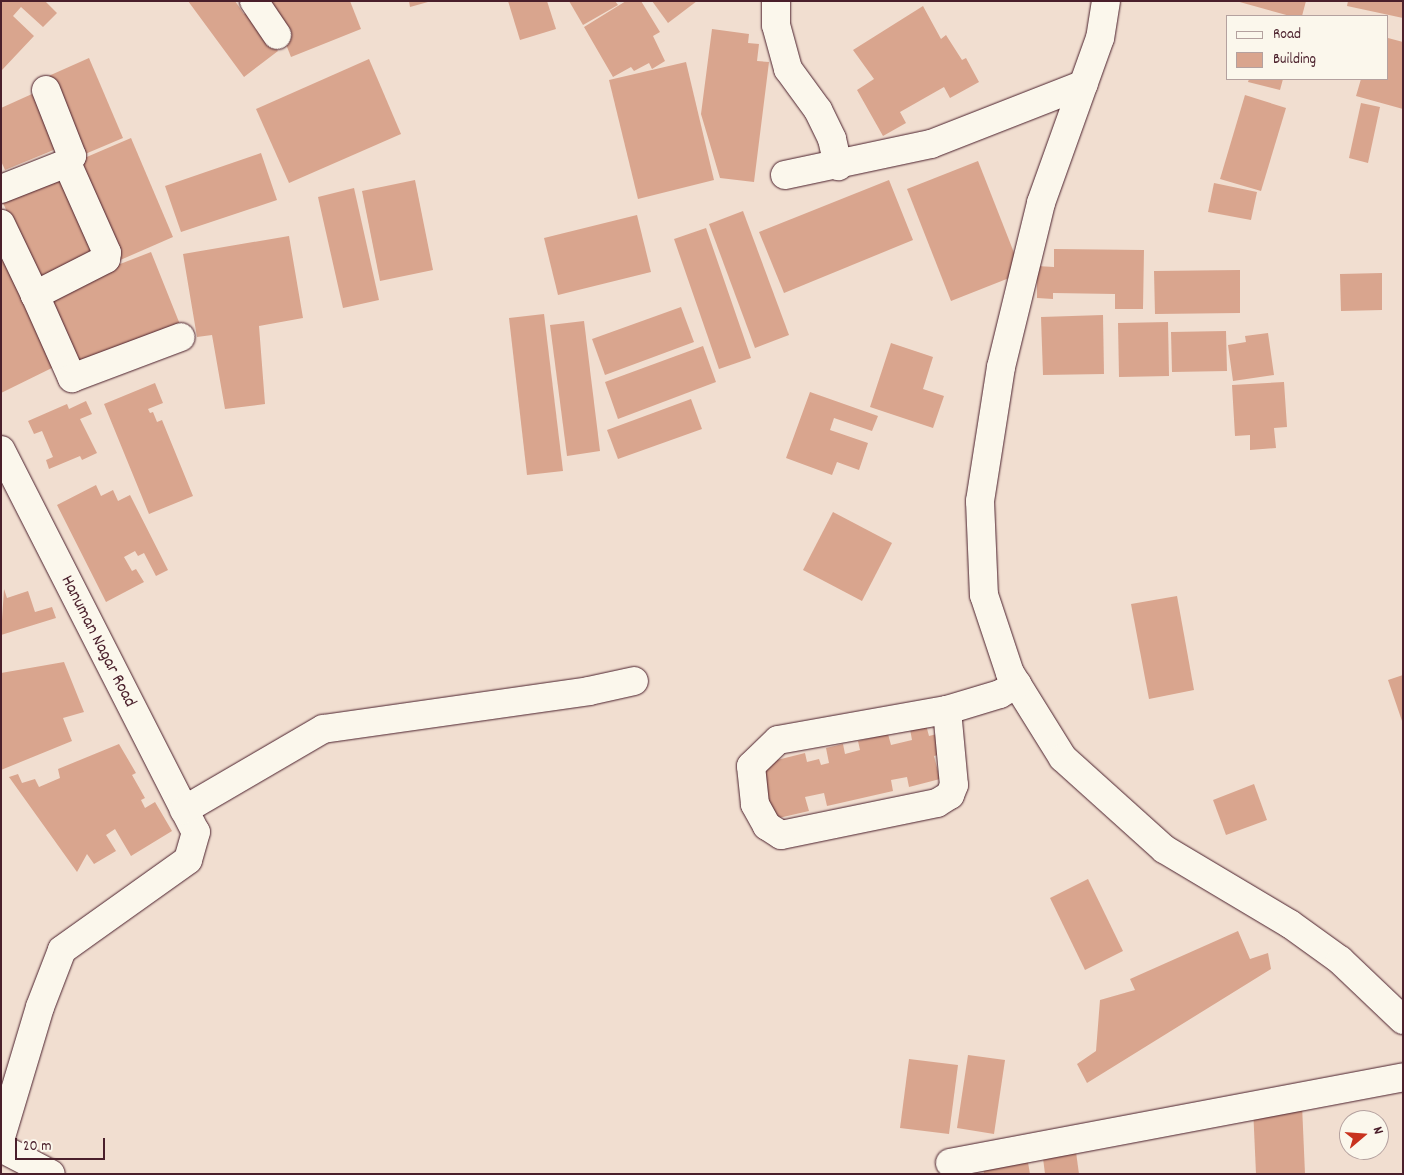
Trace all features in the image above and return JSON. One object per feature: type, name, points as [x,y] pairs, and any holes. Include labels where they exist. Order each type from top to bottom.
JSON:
[{"type":"street","points":[[254,1],[277,35]]},
{"type":"street","points":[[776,1],[776,25],[788,68],[818,110],[832,139],[838,166]]},
{"type":"street","points":[[1106,1],[1100,38],[1041,203],[1001,367],[980,501],[984,595],[1010,673],[1063,758],[1164,849],[1290,924],[1340,960],[1403,1020]]},
{"type":"street","points":[[785,175],[838,166],[931,144],[1084,84]]},
{"type":"street","points":[[1,189],[67,163],[72,156],[46,90]]},
{"type":"street","points":[[35,295],[106,260],[107,253],[67,163]]},
{"type":"street","points":[[1,224],[72,378],[181,337]]},
{"type":"street","name":"Hanuman Nagar Road","points":[[1,450],[190,821]]},
{"type":"street","points":[[1,1137],[40,1007],[62,950],[188,860],[190,821],[323,729],[589,691],[634,681]]},
{"type":"street","points":[[947,710],[954,785],[950,795],[937,803],[781,835],[767,826],[755,804],[751,766],[778,740],[947,710],[1000,694],[1017,684]]},
{"type":"street","points":[[950,1163],[1403,1077]]},
{"type":"street","points":[[1,1148],[50,1174]]},
{"type":"building","points":[[1,1],[45,1],[57,13],[43,27],[21,7],[13,16],[34,36],[2,70]]},
{"type":"building","points":[[188,1],[235,1],[244,14],[248,11],[278,51],[244,77]]},
{"type":"building","points":[[269,1],[350,1],[361,29],[291,57]]},
{"type":"building","points":[[409,1],[428,1],[428,2],[410,7]]},
{"type":"building","points":[[508,1],[547,1],[556,29],[520,40]]},
{"type":"building","points":[[569,1],[615,1],[618,5],[583,25]]},
{"type":"building","points":[[626,1],[641,1],[660,32],[653,36],[665,61],[652,69],[649,63],[634,71],[631,67],[613,77],[584,27]]},
{"type":"building","points":[[652,1],[697,1],[668,23]]},
{"type":"building","points":[[1236,1],[1306,1],[1302,15],[1286,15]]},
{"type":"building","points":[[1348,1],[1403,1],[1403,18],[1347,6]]},
{"type":"building","points":[[923,6],[941,39],[946,35],[962,60],[966,58],[979,82],[950,98],[944,87],[900,112],[906,123],[883,136],[857,90],[874,79],[853,50]]},
{"type":"building","points":[[712,29],[749,34],[748,43],[759,44],[757,61],[769,62],[754,182],[720,178],[701,114]]},
{"type":"building","points":[[1389,38],[1403,42],[1403,109],[1356,96],[1361,80],[1389,80]]},
{"type":"building","points":[[89,58],[123,138],[78,157],[44,78]]},
{"type":"building","points":[[369,59],[401,134],[289,183],[256,109]]},
{"type":"building","points":[[686,62],[714,180],[638,199],[609,80]]},
{"type":"building","points":[[1249,80],[1283,80],[1280,90],[1248,82]]},
{"type":"building","points":[[32,94],[56,149],[5,170],[1,161],[1,108]]},
{"type":"building","points":[[1245,95],[1286,108],[1261,191],[1220,179]]},
{"type":"building","points":[[1361,103],[1380,107],[1368,163],[1349,158]]},
{"type":"building","points":[[131,138],[173,237],[118,261],[75,162]]},
{"type":"building","points":[[261,153],[277,200],[181,232],[165,186]]},
{"type":"building","points":[[978,161],[1022,273],[951,301],[907,189]]},
{"type":"building","points":[[62,175],[98,253],[38,281],[3,203]]},
{"type":"building","points":[[415,180],[433,270],[380,281],[362,191]]},
{"type":"building","points":[[889,180],[913,240],[784,293],[759,232]]},
{"type":"building","points":[[1214,183],[1257,192],[1251,220],[1208,212]]},
{"type":"building","points":[[354,188],[379,300],[343,308],[318,197]]},
{"type":"building","points":[[743,211],[789,335],[755,348],[709,224]]},
{"type":"building","points":[[637,215],[651,272],[558,295],[544,238]]},
{"type":"building","points":[[706,228],[751,358],[719,369],[674,239]]},
{"type":"building","points":[[289,236],[303,318],[259,326],[265,404],[225,409],[212,335],[197,337],[183,254]]},
{"type":"building","points":[[1,244],[60,364],[1,393]]},
{"type":"building","points":[[1054,249],[1144,250],[1143,309],[1115,309],[1115,294],[1053,293],[1053,299],[1037,298],[1037,266],[1054,267]]},
{"type":"building","points":[[151,252],[183,332],[75,375],[43,294]]},
{"type":"building","points":[[1240,270],[1240,313],[1155,314],[1154,271]]},
{"type":"building","points":[[1382,273],[1382,310],[1341,311],[1340,274]]},
{"type":"building","points":[[681,307],[694,342],[605,375],[592,339]]},
{"type":"building","points":[[544,314],[563,471],[527,475],[509,318]]},
{"type":"building","points":[[1103,315],[1104,374],[1043,375],[1041,317]]},
{"type":"building","points":[[584,321],[600,451],[567,456],[550,325]]},
{"type":"building","points":[[1168,322],[1169,376],[1119,377],[1118,323]]},
{"type":"building","points":[[1226,331],[1227,371],[1172,372],[1171,332]]},
{"type":"building","points":[[1268,333],[1274,375],[1233,381],[1228,345],[1246,342],[1245,336]]},
{"type":"building","points":[[891,343],[933,357],[923,389],[944,396],[933,428],[870,407]]},
{"type":"building","points":[[703,346],[716,382],[618,419],[605,382]]},
{"type":"building","points":[[1284,382],[1287,427],[1274,428],[1276,448],[1250,450],[1250,435],[1235,436],[1232,385]]},
{"type":"building","points":[[155,383],[163,403],[148,409],[150,413],[153,412],[157,422],[162,420],[193,496],[149,514],[104,404]]},
{"type":"building","points":[[810,392],[878,416],[872,431],[834,418],[830,430],[868,443],[859,470],[837,462],[832,475],[786,458]]},
{"type":"building","points":[[691,399],[702,429],[618,459],[607,430]]},
{"type":"building","points":[[86,401],[92,414],[80,419],[97,453],[82,460],[80,456],[49,469],[46,460],[53,457],[42,431],[34,434],[28,421],[67,404],[69,409]]},
{"type":"building","points":[[96,485],[101,496],[113,490],[118,501],[130,495],[168,570],[156,576],[144,553],[138,556],[135,551],[124,557],[132,571],[136,569],[144,582],[106,602],[57,505]]},
{"type":"building","points":[[833,512],[892,543],[862,601],[803,570]]},
{"type":"building","points":[[4,589],[7,598],[28,591],[35,612],[52,607],[56,618],[1,635]]},
{"type":"building","points":[[1177,596],[1194,690],[1149,699],[1131,604]]},
{"type":"building","points":[[64,662],[84,712],[63,718],[72,741],[1,770],[1,673]]},
{"type":"building","points":[[1403,675],[1403,721],[1402,721],[1388,680]]},
{"type":"building","points":[[926,725],[929,736],[937,734],[942,754],[934,756],[940,779],[909,787],[907,777],[891,780],[893,791],[827,806],[824,793],[805,797],[809,811],[770,820],[757,765],[805,753],[807,762],[819,759],[821,765],[829,763],[826,748],[843,744],[845,754],[860,750],[858,741],[888,734],[891,745],[912,740],[910,729]]},
{"type":"building","points":[[119,744],[136,773],[132,775],[145,798],[141,800],[145,808],[155,802],[172,831],[131,856],[115,829],[106,835],[116,851],[94,864],[87,854],[77,872],[9,777],[18,774],[22,783],[35,779],[39,787],[60,778],[58,769]]},
{"type":"building","points":[[1254,784],[1267,820],[1226,835],[1213,800]]},
{"type":"building","points":[[1088,879],[1123,951],[1085,970],[1050,898]]},
{"type":"building","points":[[1238,931],[1250,959],[1268,953],[1271,969],[1087,1083],[1077,1064],[1096,1051],[1100,1000],[1135,990],[1130,979]]},
{"type":"building","points":[[968,1055],[1005,1060],[994,1134],[957,1128]]},
{"type":"building","points":[[909,1059],[958,1065],[949,1134],[900,1128]]},
{"type":"building","points":[[1302,1105],[1305,1174],[1256,1174],[1253,1107]]},
{"type":"building","points":[[1026,1151],[1030,1174],[984,1174],[982,1159]]},
{"type":"building","points":[[1076,1152],[1079,1174],[1045,1174],[1043,1158]]}]
